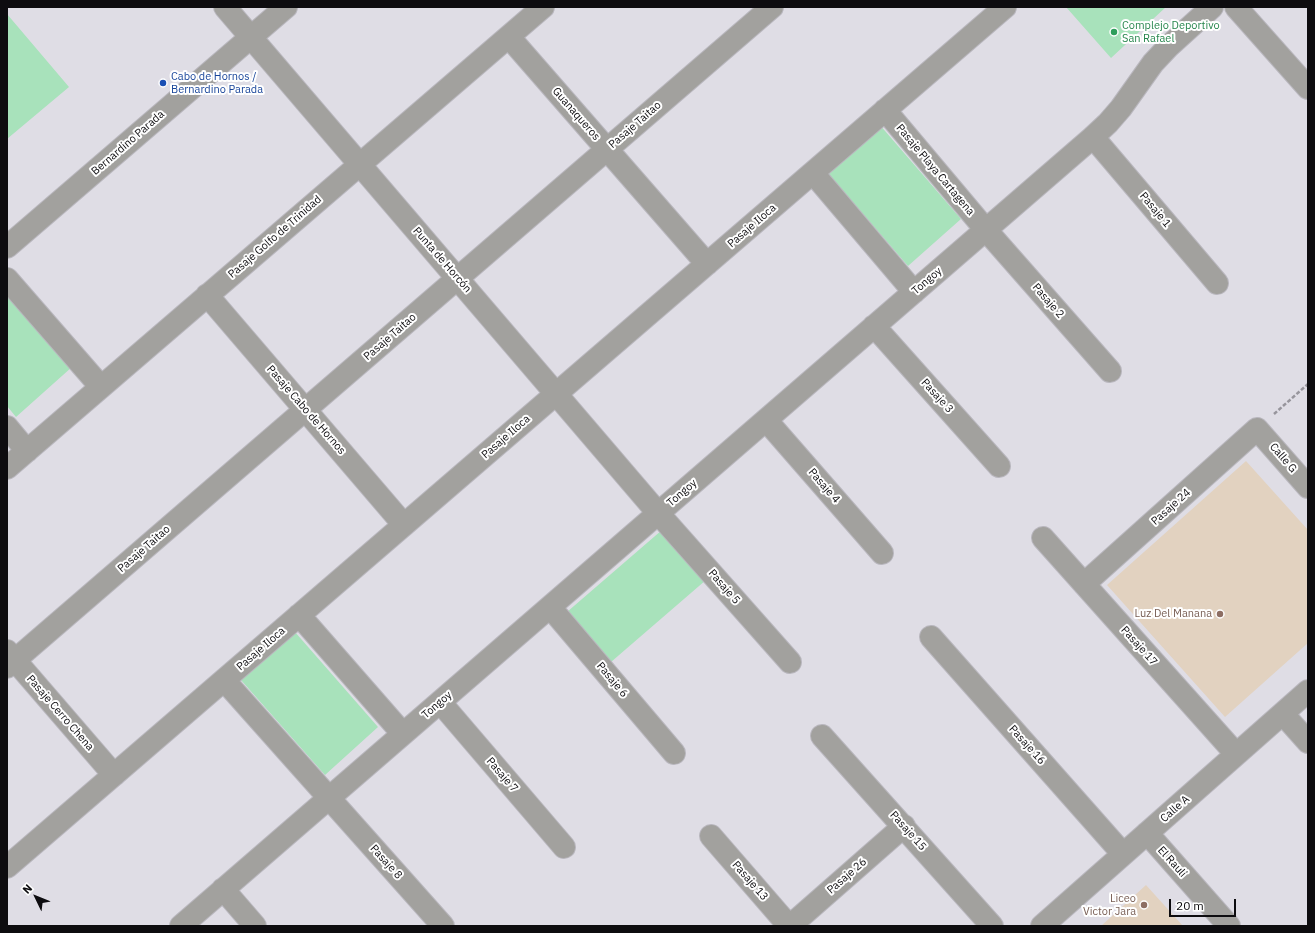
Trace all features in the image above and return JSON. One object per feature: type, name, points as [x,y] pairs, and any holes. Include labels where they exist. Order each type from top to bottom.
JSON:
[{"type":"street","name":"Punta de Horcón","points":[[225,7],[658,513]]},
{"type":"street","name":"Bernardino Parada","points":[[7,247],[286,7]]},
{"type":"street","name":"Pasaje Golfo de Trinidad","points":[[7,468],[544,7]]},
{"type":"street","name":"Pasaje Taitao","points":[[10,659],[305,410],[772,7]]},
{"type":"street","name":"Pasaje Iloca","points":[[7,867],[1005,7]]},
{"type":"street","name":"Tongoy","points":[[181,926],[1093,137],[1121,108],[1153,63],[1169,46],[1212,7]]},
{"type":"street","points":[[1236,7],[1308,88]]},
{"type":"street","name":"Guanaqueros","points":[[509,37],[707,264]]},
{"type":"street","name":"Pasaje Playa Cartagena","points":[[885,110],[986,230]]},
{"type":"street","name":"Pasaje 1","points":[[1093,137],[1218,283]]},
{"type":"street","points":[[813,173],[914,292]]},
{"type":"street","name":"Pasaje 2","points":[[986,230],[1110,371]]},
{"type":"street","points":[[7,279],[101,387]]},
{"type":"street","name":"Pasaje Cabo de Hornos","points":[[207,296],[404,525]]},
{"type":"street","name":"Pasaje 3","points":[[874,326],[999,466]]},
{"type":"street","name":"Pasaje 4","points":[[766,420],[882,553]]},
{"type":"street","points":[[7,427],[27,451]]},
{"type":"street","name":"Calle G","points":[[1258,430],[1308,487]]},
{"type":"street","name":"Pasaje 24","points":[[1084,584],[1258,430]]},
{"type":"street","name":"Pasaje 5","points":[[658,513],[790,662]]},
{"type":"street","name":"Pasaje 17","points":[[1043,538],[1236,754]]},
{"type":"street","name":"Pasaje 6","points":[[550,607],[674,753]]},
{"type":"street","points":[[299,616],[403,734]]},
{"type":"street","name":"Pasaje 16","points":[[931,636],[1124,854]]},
{"type":"street","name":"Pasaje Cerro Chena","points":[[10,659],[114,775]]},
{"type":"street","points":[[224,680],[329,798]]},
{"type":"street","name":"Calle A","points":[[1042,926],[1308,691]]},
{"type":"street","name":"Pasaje 7","points":[[440,702],[564,847]]},
{"type":"street","points":[[1283,714],[1308,742]]},
{"type":"street","name":"Pasaje 15","points":[[822,736],[992,926]]},
{"type":"street","name":"Pasaje 8","points":[[329,798],[443,926]]},
{"type":"street","name":"Pasaje 26","points":[[789,926],[904,826]]},
{"type":"street","name":"El Raulí","points":[[1147,833],[1229,926]]},
{"type":"street","name":"Pasaje 13","points":[[710,836],[789,926]]},
{"type":"street","points":[[223,889],[255,926]]},
{"type":"path","points":[[1258,430],[1308,384]]},
{"type":"shaded area","name":"Luz Del Manana","points":[[1246,461],[1308,530],[1308,643],[1225,717],[1107,585]]},
{"type":"shaded area","name":"Liceo Victor Jara","points":[[1146,885],[1183,926],[1101,926]]},
{"type":"green space","name":"Complejo Deportivo San Rafael","points":[[1066,7],[1166,7],[1111,58]]},
{"type":"green space","points":[[7,14],[69,87],[7,139]]},
{"type":"green space","points":[[879,124],[961,219],[908,266],[825,170]]},
{"type":"green space","points":[[7,290],[72,367],[16,417],[7,406]]},
{"type":"green space","points":[[662,530],[706,580],[611,662],[567,612]]},
{"type":"green space","points":[[295,632],[378,727],[325,775],[241,680]]},
{"type":"place","name":"Complejo Deportivo San Rafael","points":[[1114,32]]},
{"type":"place","name":"Cabo de Hornos / Bernardino Parada","points":[[163,83]]},
{"type":"place","name":"Luz Del Manana","points":[[1220,614]]},
{"type":"place","name":"Liceo Victor Jara","points":[[1144,905]]}]
